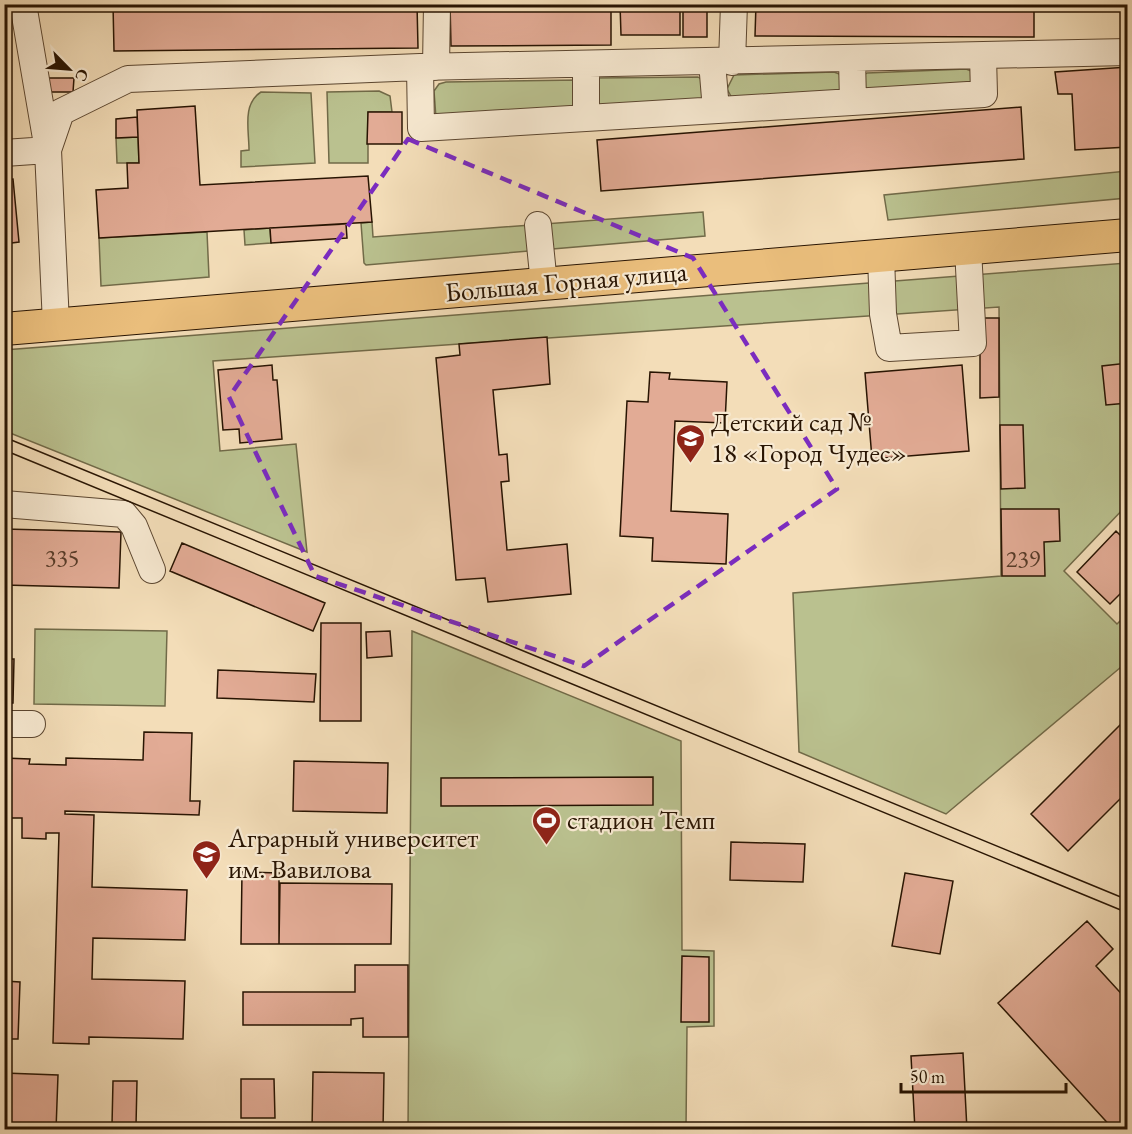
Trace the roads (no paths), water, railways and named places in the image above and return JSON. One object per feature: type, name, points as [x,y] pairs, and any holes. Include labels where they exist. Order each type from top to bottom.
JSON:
[{"type":"main road","name":"Большая Горная улица","points":[[4,328],[1128,236]]},
{"type":"lane","points":[[23,4],[48,150],[56,324]]},
{"type":"lane","points":[[437,4],[421,128],[984,94],[983,56]]},
{"type":"lane","points":[[716,110],[722,62],[734,4]]},
{"type":"lane","points":[[48,150],[61,112],[128,79],[428,67],[1128,52]]},
{"type":"lane","points":[[852,59],[854,102]]},
{"type":"lane","points":[[586,64],[586,118]]},
{"type":"lane","points":[[4,153],[48,150]]},
{"type":"lane","points":[[538,225],[544,284]]},
{"type":"lane","points":[[881,256],[883,315],[889,348],[973,343],[968,249]]},
{"type":"lane","points":[[4,504],[124,514],[134,526],[152,570]]},
{"type":"lane","points":[[4,724],[32,724]]},
{"type":"tram line","points":[[4,437],[1128,900]]},
{"type":"tram line","points":[[4,450],[1128,913]]},
{"type":"place","name":"Детский сад № 18 «Город Чудес»","points":[[690,464]]},
{"type":"place","name":"стадион Темп","points":[[546,846]]},
{"type":"place","name":"Аграрный университет им. Вавилова","points":[[207,880]]}]
